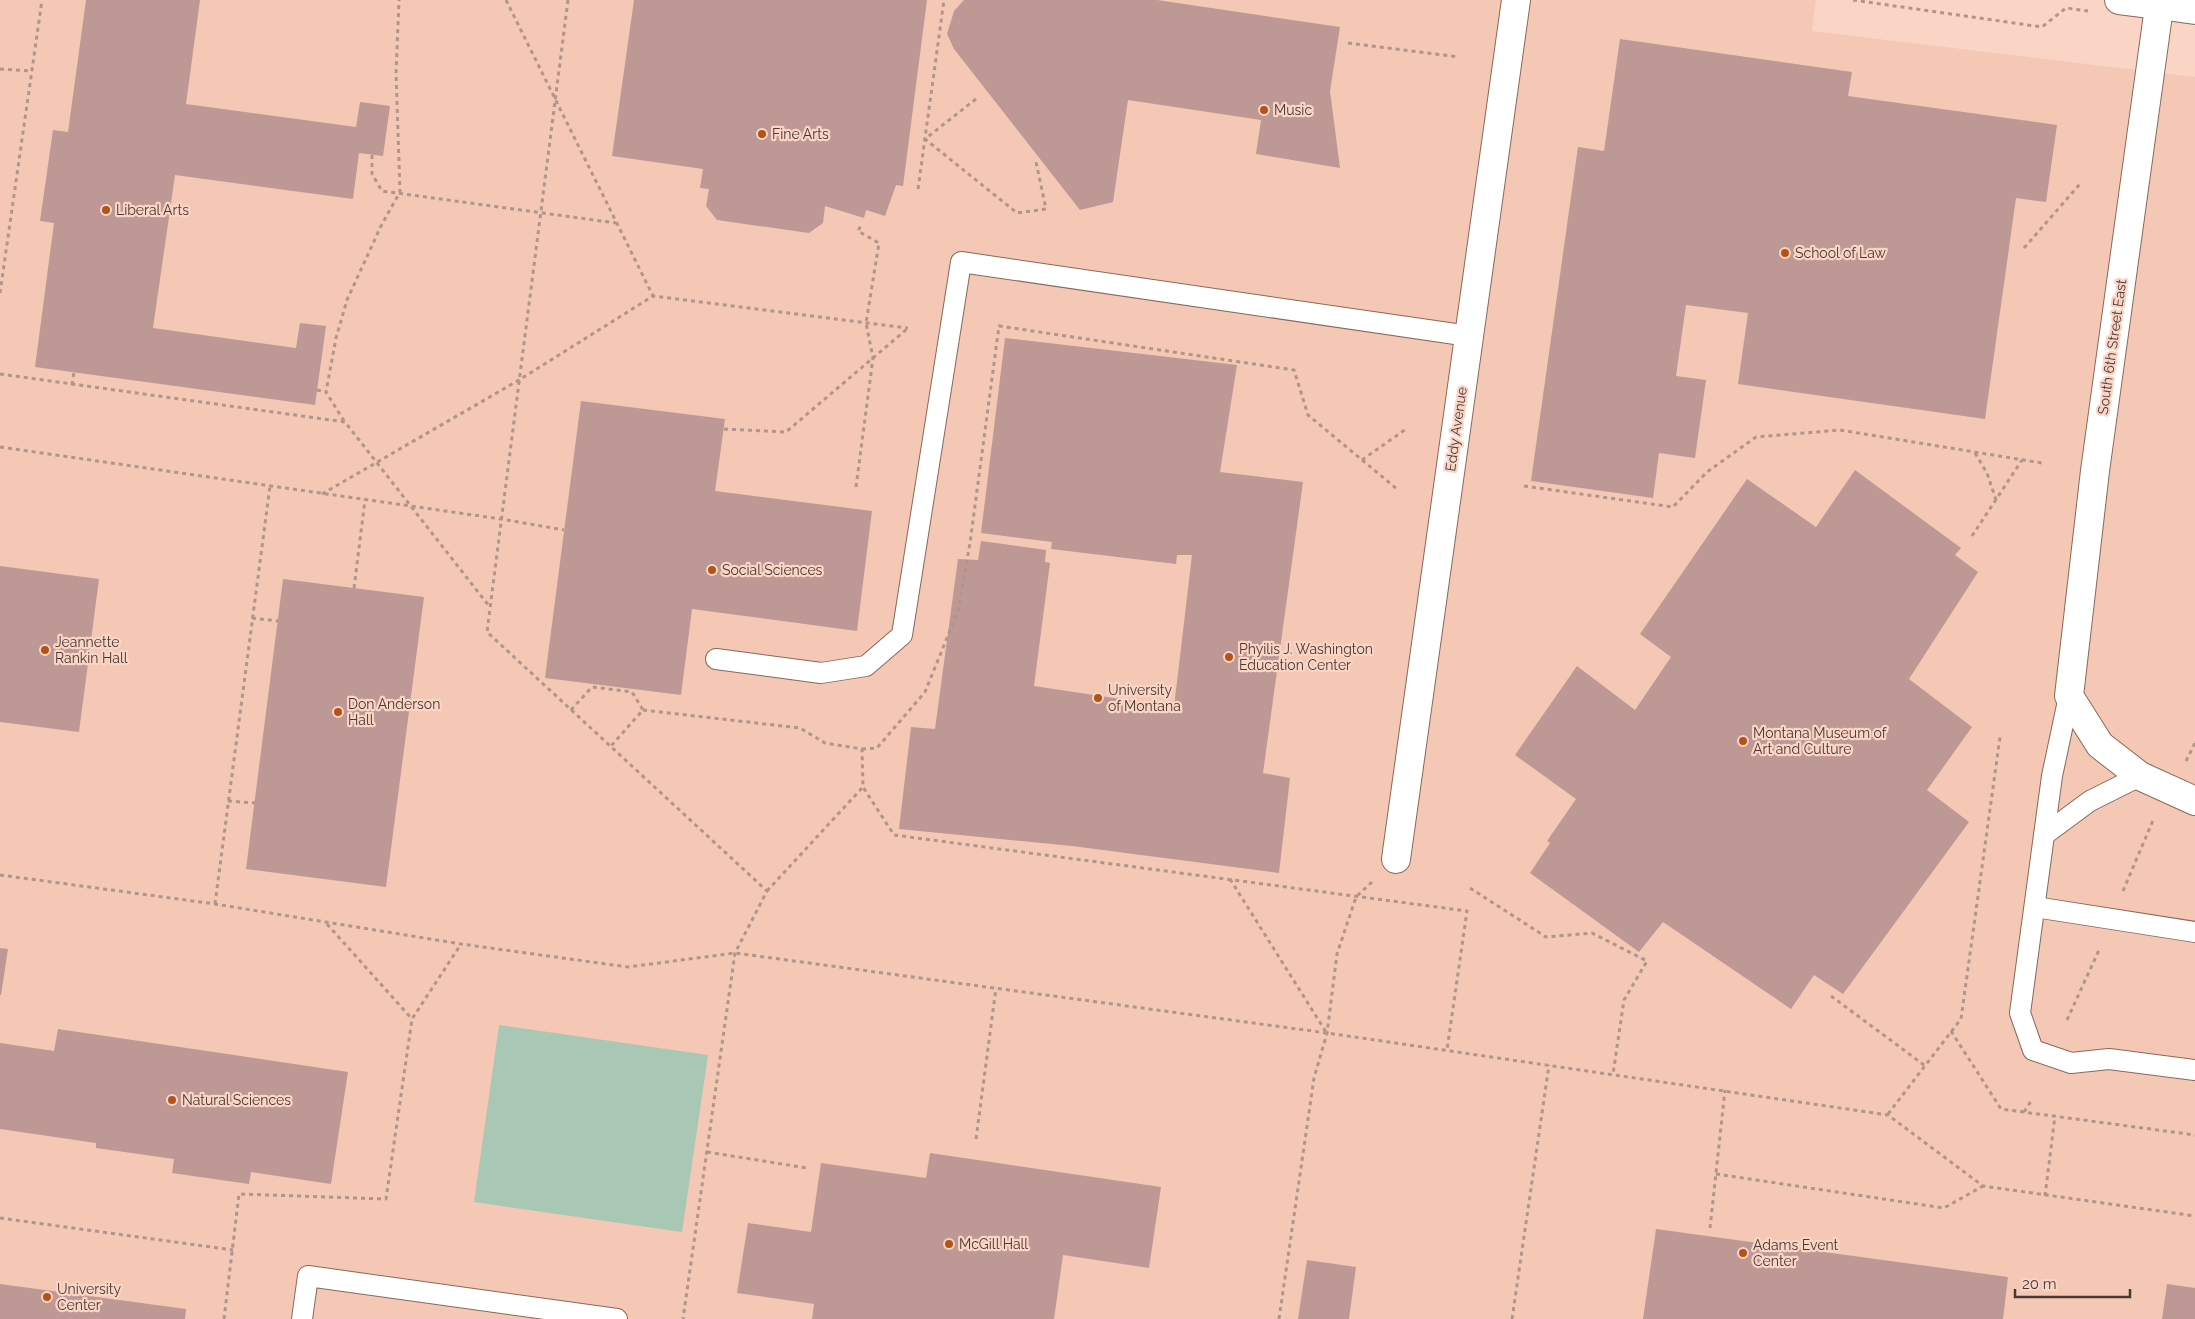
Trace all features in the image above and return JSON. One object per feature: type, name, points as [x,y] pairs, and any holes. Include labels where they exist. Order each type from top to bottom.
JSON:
[{"type":"street","name":"Eddy Avenue","points":[[1396,859],[1516,0]]},
{"type":"street","points":[[2119,0],[2160,3],[2195,10]]},
{"type":"street","name":"South 6th Street East","points":[[2069,696],[2095,471],[2160,3]]},
{"type":"street","points":[[2069,696],[2100,745],[2140,776],[2195,801]]},
{"type":"lane","points":[[716,659],[821,673],[866,666],[902,635],[961,262],[1469,336]]},
{"type":"lane","points":[[2069,696],[2052,776],[2020,1013],[2033,1050],[2071,1062],[2109,1059],[2195,1070]]},
{"type":"lane","points":[[2044,835],[2090,801],[2140,776]]},
{"type":"lane","points":[[2035,907],[2195,932]]},
{"type":"lane","points":[[302,1319],[308,1276],[617,1319]]},
{"type":"path","points":[[0,293],[42,0]]},
{"type":"path","points":[[399,0],[396,74],[400,192],[381,226],[347,300],[336,338],[326,392],[345,422],[490,607]]},
{"type":"path","points":[[506,0],[653,296]]},
{"type":"path","points":[[568,0],[487,632],[767,891]]},
{"type":"path","points":[[918,189],[944,0]]},
{"type":"path","points":[[1853,0],[2042,27],[2066,8],[2086,11]]},
{"type":"path","points":[[1348,44],[1459,57]]},
{"type":"path","points":[[0,69],[32,71]]},
{"type":"path","points":[[925,138],[976,99]]},
{"type":"path","points":[[925,138],[1017,213],[1046,209],[1036,162]]},
{"type":"path","points":[[372,155],[372,174],[382,190],[617,223]]},
{"type":"path","points":[[2024,248],[2080,184]]},
{"type":"path","points":[[856,487],[873,358],[866,323],[879,243],[858,231],[861,225]]},
{"type":"path","points":[[322,494],[519,380],[653,296],[908,328],[786,432],[724,429]]},
{"type":"path","points":[[643,710],[800,728],[825,743],[862,749],[877,748],[925,692],[958,611],[999,326],[1294,370],[1308,415],[1396,489]]},
{"type":"path","points":[[72,385],[74,372]]},
{"type":"path","points":[[0,374],[345,422]]},
{"type":"path","points":[[317,390],[326,392]]},
{"type":"path","points":[[1362,460],[1406,429]]},
{"type":"path","points":[[1524,486],[1673,507],[1707,472],[1756,437],[1840,430],[2042,463]]},
{"type":"path","points":[[0,447],[501,519],[564,530]]},
{"type":"path","points":[[1975,452],[1987,473],[1996,500]]},
{"type":"path","points":[[1972,536],[2022,460]]},
{"type":"path","points":[[215,904],[270,486]]},
{"type":"path","points":[[354,588],[365,500]]},
{"type":"path","points":[[252,618],[278,622]]},
{"type":"path","points":[[571,710],[592,686],[632,692],[643,710]]},
{"type":"path","points":[[611,746],[643,710]]},
{"type":"path","points":[[1888,1114],[1961,1019],[2000,737]]},
{"type":"path","points":[[2183,765],[2195,744]]},
{"type":"path","points":[[862,749],[863,787],[894,835],[1467,911],[1447,1050]]},
{"type":"path","points":[[683,1319],[735,952],[767,891],[863,787]]},
{"type":"path","points":[[228,801],[255,803]]},
{"type":"path","points":[[2120,898],[2155,816]]},
{"type":"path","points":[[1279,1319],[1314,1078],[1326,1033],[1337,954],[1356,897],[1396,859]]},
{"type":"path","points":[[0,875],[215,904],[327,924],[628,967],[735,952],[1447,1050],[1888,1114],[1983,1186],[2195,1216]]},
{"type":"path","points":[[1230,879],[1326,1033]]},
{"type":"path","points":[[1470,888],[1546,937],[1592,933],[1647,961],[1624,1000],[1613,1074]]},
{"type":"path","points":[[327,924],[412,1018]]},
{"type":"path","points":[[224,1319],[234,1250],[239,1194],[386,1199],[412,1018],[461,944]]},
{"type":"path","points":[[2067,1020],[2099,950]]},
{"type":"path","points":[[976,1139],[996,988]]},
{"type":"path","points":[[1831,996],[1924,1065]]},
{"type":"path","points":[[1950,1031],[2001,1109],[2195,1135]]},
{"type":"path","points":[[1512,1319],[1549,1065]]},
{"type":"path","points":[[1710,1228],[1726,1090]]},
{"type":"path","points":[[2024,1112],[2031,1101]]},
{"type":"path","points":[[2045,1196],[2055,1116]]},
{"type":"path","points":[[707,1152],[807,1168]]},
{"type":"path","points":[[1716,1174],[1944,1208],[1983,1186]]},
{"type":"path","points":[[0,1218],[234,1250]]},
{"type":"shaded area","name":"University of Montana","points":[[0,0],[1816,0],[1812,31],[2195,77],[2195,1319],[0,1319]]},
{"type":"green space","points":[[499,1025],[708,1055],[682,1232],[474,1202]]},
{"type":"building","name":"Liberal Arts","points":[[86,0],[200,0],[186,104],[356,127],[360,102],[390,106],[383,156],[359,153],[353,199],[175,175],[153,328],[296,348],[300,323],[326,326],[315,405],[35,367],[54,223],[40,221],[53,130],[68,132]]},
{"type":"building","name":"Fine Arts","points":[[634,0],[927,0],[903,186],[896,185],[885,216],[866,210],[864,218],[825,206],[823,223],[809,233],[717,220],[706,206],[709,189],[700,188],[703,169],[612,156]]},
{"type":"building","name":"Music","points":[[964,0],[1157,0],[1340,27],[1330,91],[1340,168],[1256,154],[1261,120],[1128,100],[1113,202],[1080,210],[954,49],[947,34],[954,11]]},
{"type":"building","name":"School of Law","points":[[1620,39],[1852,72],[1848,96],[2057,125],[2046,202],[2016,198],[1985,419],[1738,384],[1748,313],[1686,305],[1676,376],[1706,380],[1695,458],[1659,453],[1653,498],[1531,481],[1578,147],[1604,151]]},
{"type":"building","name":"Phyilis J. Washington Education Center","points":[[1005,338],[1237,365],[1220,472],[1303,482],[1263,773],[1290,778],[1279,873],[1072,846],[899,829],[911,727],[935,729],[958,559],[978,560],[981,541],[1046,550],[1045,562],[1050,563],[1034,686],[1174,707],[1192,555],[1177,555],[1176,564],[1051,549],[1052,542],[981,533]]},
{"type":"building","name":"Social Sciences","points":[[581,401],[725,419],[715,491],[872,511],[857,631],[692,609],[681,695],[545,678]]},
{"type":"building","name":"Montana Museum of Art and Culture","points":[[1855,470],[1961,548],[1955,555],[1978,572],[1909,679],[1972,727],[1927,790],[1969,822],[1843,994],[1814,975],[1791,1009],[1663,922],[1639,952],[1530,873],[1550,843],[1547,841],[1576,799],[1515,755],[1577,666],[1635,710],[1671,657],[1640,634],[1747,479],[1816,527]]},
{"type":"building","name":"Jeannette Rankin Hall","points":[[0,566],[99,579],[79,732],[0,722]]},
{"type":"building","name":"Don Anderson Hall","points":[[283,579],[424,597],[386,887],[246,869]]},
{"type":"building","points":[[0,948],[8,949],[1,995],[0,995]]},
{"type":"building","name":"Natural Sciences","points":[[58,1029],[348,1072],[331,1184],[251,1172],[249,1184],[172,1173],[174,1159],[96,1148],[96,1143],[0,1129],[0,1043],[54,1051]]},
{"type":"building","name":"McGill Hall","points":[[930,1153],[1161,1187],[1149,1268],[1063,1255],[1054,1319],[812,1319],[814,1304],[737,1293],[748,1223],[811,1232],[821,1163],[926,1178]]},
{"type":"building","name":"Adams Event Center","points":[[1656,1229],[2008,1277],[2003,1319],[1643,1319]]},
{"type":"building","points":[[1307,1260],[1356,1267],[1349,1319],[1298,1319]]},
{"type":"building","name":"University Center","points":[[0,1284],[186,1309],[185,1319],[0,1319]]},
{"type":"building","points":[[2167,1284],[2195,1288],[2195,1319],[2162,1319]]},
{"type":"place","name":"Music","points":[[1264,110]]},
{"type":"place","name":"Fine Arts","points":[[762,134]]},
{"type":"place","name":"Liberal Arts","points":[[106,210]]},
{"type":"place","name":"School of Law","points":[[1785,253]]},
{"type":"place","name":"Social Sciences","points":[[712,570]]},
{"type":"place","name":"Jeannette Rankin Hall","points":[[45,650]]},
{"type":"place","name":"Phyilis J. Washington Education Center","points":[[1229,657]]},
{"type":"place","name":"University of Montana","points":[[1098,698]]},
{"type":"place","name":"Don Anderson Hall","points":[[338,712]]},
{"type":"place","name":"Montana Museum of Art and Culture","points":[[1743,741]]},
{"type":"place","name":"Natural Sciences","points":[[172,1100]]},
{"type":"place","name":"McGill Hall","points":[[949,1244]]},
{"type":"place","name":"Adams Event Center","points":[[1743,1253]]},
{"type":"place","name":"University Center","points":[[47,1297]]}]
